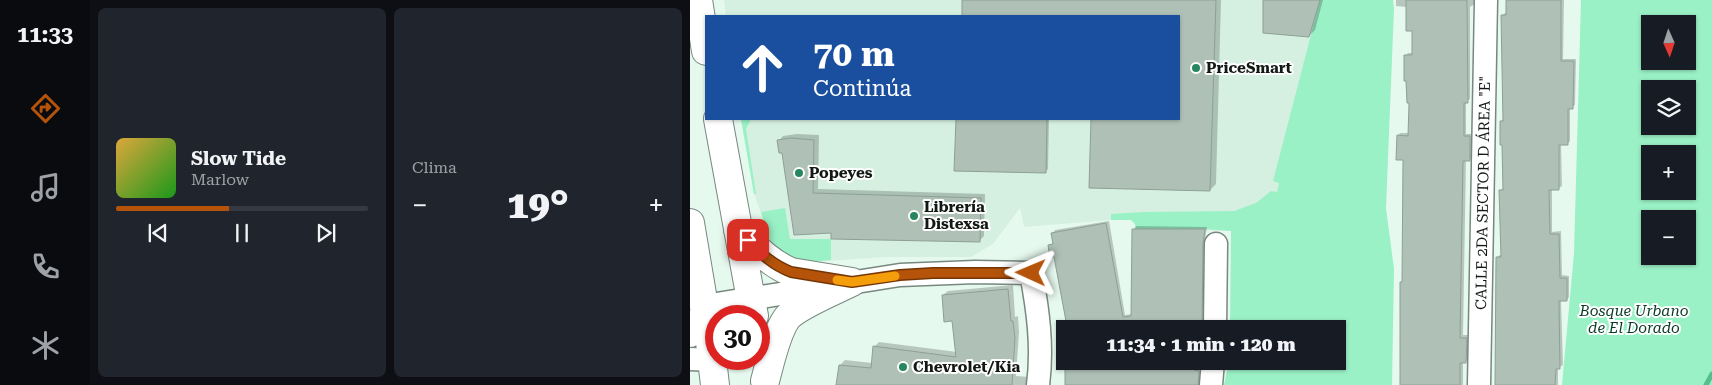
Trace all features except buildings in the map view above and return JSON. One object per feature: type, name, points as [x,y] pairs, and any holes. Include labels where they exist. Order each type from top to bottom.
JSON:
[{"type":"main road","points":[[698,0],[705,45]]},
{"type":"main road","points":[[718,120],[752,305]]},
{"type":"main road","points":[[690,224],[705,360]]},
{"type":"main road","points":[[738,230],[768,260],[781,268],[791,272],[852,282]]},
{"type":"main road","points":[[765,383],[781,330],[791,315],[852,282]]},
{"type":"main road","points":[[763,370],[765,383]]},
{"type":"street","name":"CALLE 2DA SECTOR D ÁREA \"E\"","points":[[1479,385],[1486,0]]},
{"type":"street","points":[[1215,320],[1216,244]]},
{"type":"street","points":[[760,305],[852,282],[900,275],[1031,273],[1038,314],[1040,368],[1038,385]]},
{"type":"street","points":[[690,336],[695,329],[697,297],[741,305]]},
{"type":"street","points":[[1211,385],[1212,370]]},
{"type":"shaded area","points":[[724,0],[1335,0],[1278,200],[1231,231],[1136,229],[1135,224],[1131,220],[1024,227],[1020,208],[993,244],[971,257],[886,257],[799,263],[765,224],[754,194],[741,120],[1180,120],[1180,15],[726,15]]},
{"type":"green space","points":[[1320,0],[1393,0],[1386,208],[1394,269],[1392,385],[1224,385],[1227,370],[1346,370],[1346,320],[1230,320],[1231,231],[1136,229],[1135,224],[1131,220],[1111,220],[1111,214],[1234,211],[1256,203],[1271,191],[1277,192],[1279,183],[1273,181]]},
{"type":"green space","name":"Bosque Urbano de El Dorado","points":[[1581,0],[1712,0],[1712,385],[1562,385],[1574,253]]},
{"type":"green space","points":[[741,120],[750,120],[746,129],[756,194],[754,194]]},
{"type":"green space","points":[[785,208],[790,239],[831,239],[831,260],[799,263],[772,247],[761,212]]},
{"type":"waterway","points":[[1706,385],[1712,374]]},
{"type":"slow traffic","points":[[837,280],[852,282],[895,276]]},
{"type":"place","name":"PriceSmart","points":[[1196,68]]},
{"type":"place","name":"Popeyes","points":[[799,173]]},
{"type":"place","name":"Librería Distexsa","points":[[914,216]]},
{"type":"place","name":"Chevrolet/Kia","points":[[903,367]]},
{"type":"route","points":[[748,240],[768,260],[781,268],[791,272],[852,282],[900,275],[933,273],[1031,273]]}]
